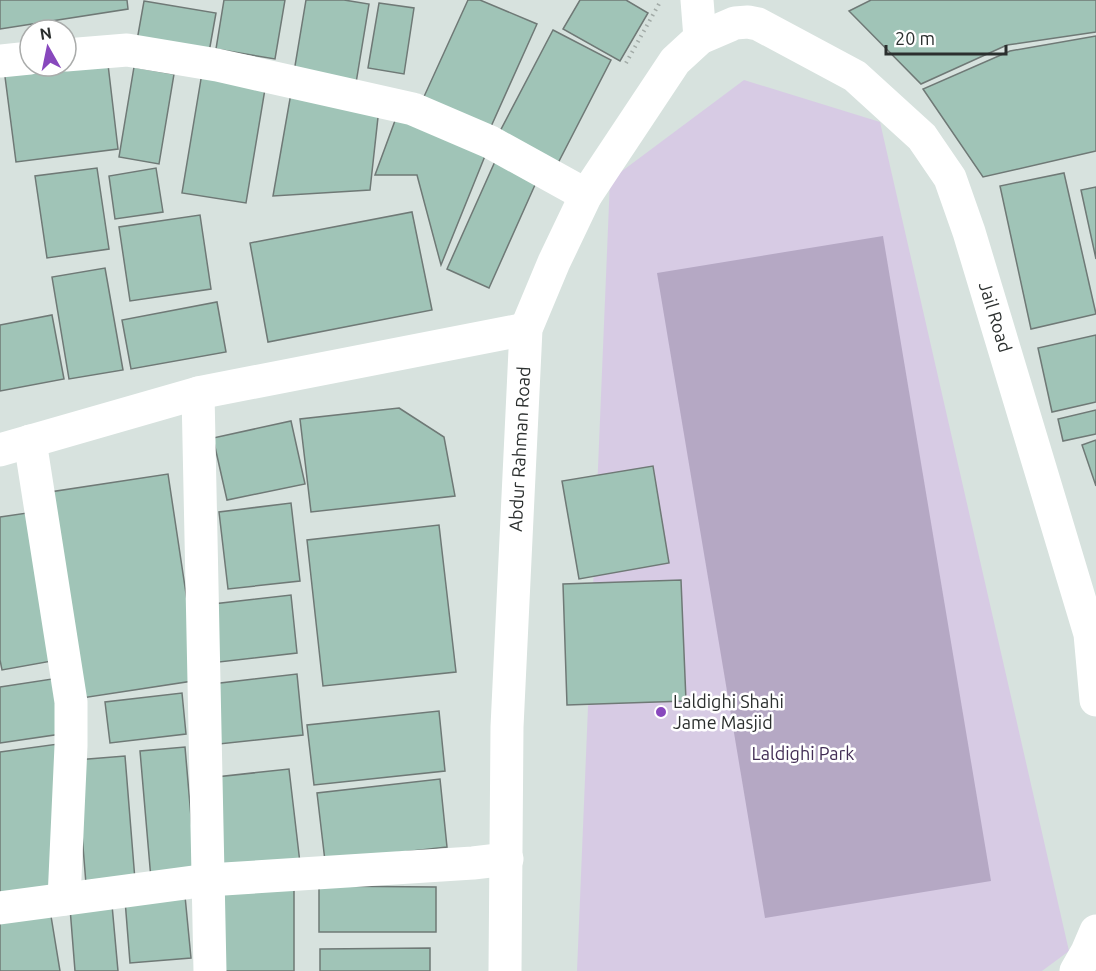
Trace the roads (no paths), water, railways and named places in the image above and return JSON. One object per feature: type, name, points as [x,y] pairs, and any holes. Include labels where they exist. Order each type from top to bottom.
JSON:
[{"type":"main road","points":[[697,0],[700,38]]},
{"type":"main road","name":"Abdur Rahman Road","points":[[506,971],[507,727],[526,329],[554,262],[586,195],[675,61],[700,38],[735,23],[753,12]]},
{"type":"main road","name":"Jail Road","points":[[753,12],[855,76],[922,137],[950,178],[969,232],[1093,633],[1096,700]]},
{"type":"main road","points":[[78,54],[127,50],[217,65],[413,109],[490,142],[586,195]]},
{"type":"main road","points":[[0,61],[18,59]]},
{"type":"main road","points":[[64,899],[71,702],[15,446],[198,393],[526,329]]},
{"type":"main road","points":[[198,393],[210,971]]},
{"type":"main road","points":[[0,908],[208,880],[507,859]]},
{"type":"main road","points":[[1076,971],[1096,931]]},
{"type":"place","name":"Laldighi Shahi Jame Masjid","points":[[661,712]]},
{"type":"park label","name":"Laldighi Park","points":[[803,754]]}]
